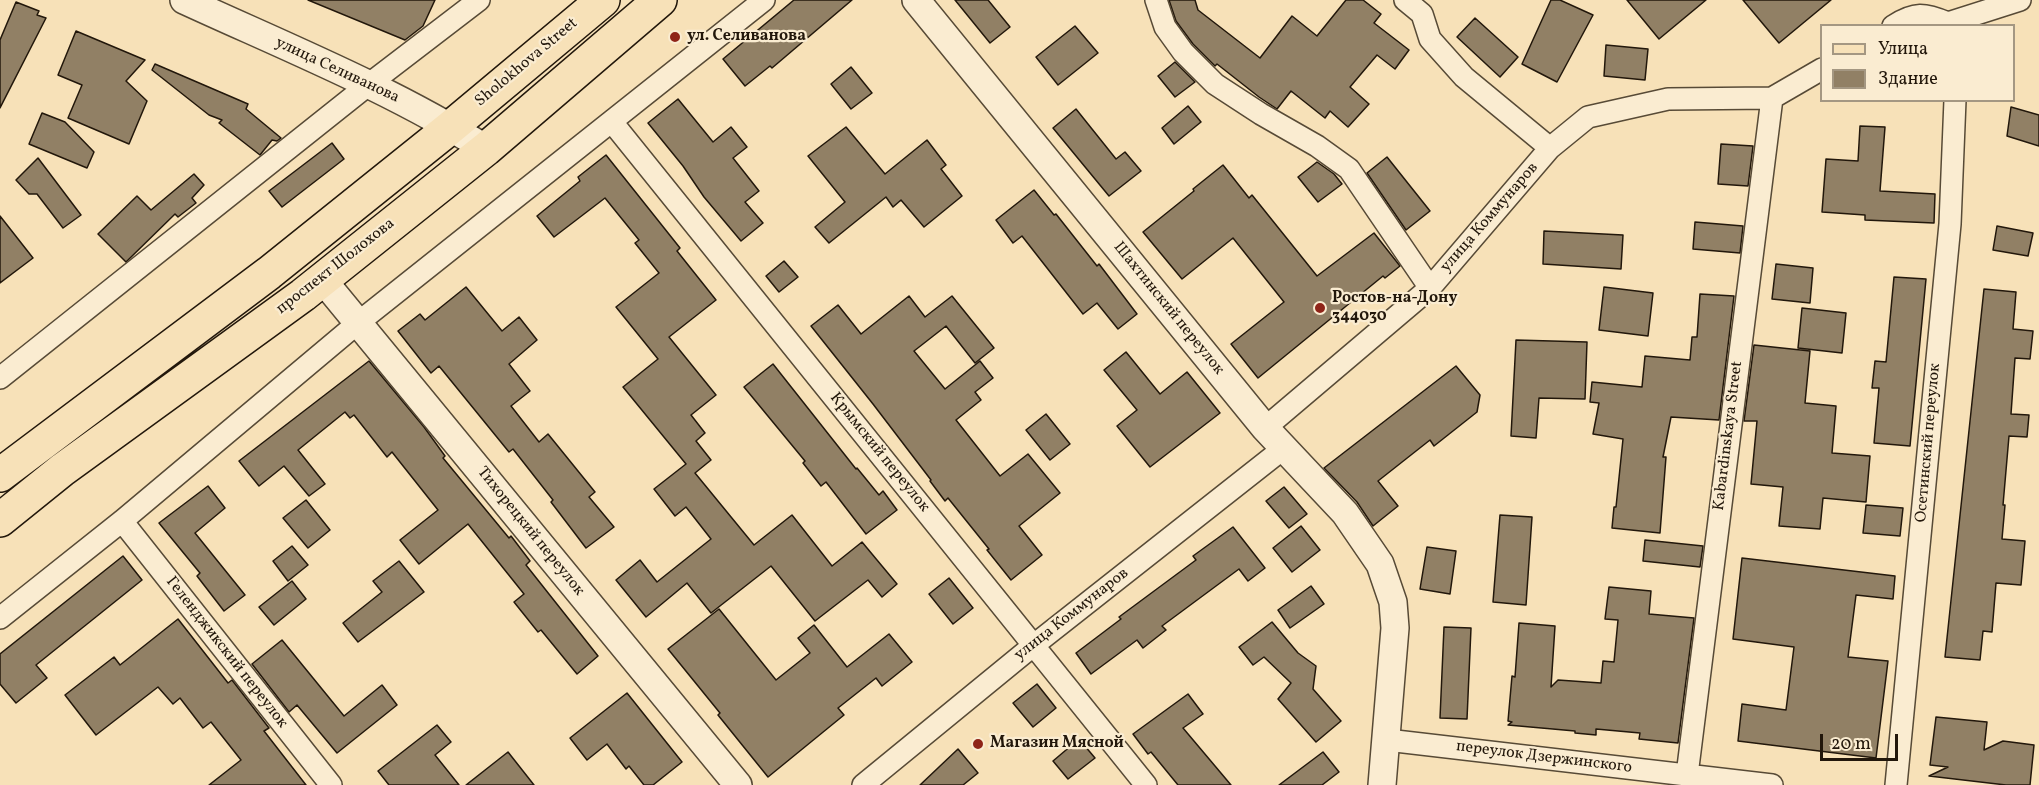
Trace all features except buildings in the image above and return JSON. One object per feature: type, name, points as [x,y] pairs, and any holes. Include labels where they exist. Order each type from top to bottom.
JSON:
[{"type":"main road","name":"Sholokhova Street","points":[[451,127],[603,0]]},
{"type":"main road","name":"проспект Шолохова","points":[[0,520],[62,470],[292,304],[486,149],[660,0]]},
{"type":"main road","points":[[0,475],[269,273],[451,127]]},
{"type":"street","name":"улица Селиванова","points":[[184,0],[368,85],[451,127],[486,149]]},
{"type":"street","points":[[0,378],[368,85],[479,0]]},
{"type":"street","points":[[0,618],[122,521],[359,322],[764,0]]},
{"type":"street","name":"Шахтинский переулок","points":[[916,0],[1265,428],[1345,513],[1380,564],[1393,602],[1395,628],[1382,785]]},
{"type":"street","points":[[1156,0],[1165,27],[1183,52],[1215,84],[1317,146],[1349,169],[1430,288]]},
{"type":"street","points":[[1405,0],[1421,7],[1430,39],[1464,77],[1550,148]]},
{"type":"street","points":[[1935,0],[1948,24]]},
{"type":"street","points":[[1896,24],[1907,17],[1927,14],[1948,24],[2020,0]]},
{"type":"street","points":[[1772,98],[1820,70]]},
{"type":"street","name":"улица Коммунаров","points":[[1265,428],[1430,288],[1550,148],[1588,117],[1668,99],[1772,98]]},
{"type":"street","name":"Kabardinskaya Street","points":[[1687,775],[1772,98]]},
{"type":"street","name":"Осетинский переулок","points":[[1896,785],[1950,224],[1955,102]]},
{"type":"street","name":"Крымский переулок","points":[[612,122],[1146,785]]},
{"type":"street","name":"Тихорецкий переулок","points":[[322,279],[738,785]]},
{"type":"street","name":"улица Коммунаров","points":[[863,785],[1034,645],[1284,448]]},
{"type":"street","name":"Геленджикский переулок","points":[[122,521],[331,785]]},
{"type":"street","name":"переулок Дзержинского","points":[[1387,740],[1772,785]]},
{"type":"place","name":"ул. Селиванова","points":[[675,37]]},
{"type":"place","name":"Ростов-на-Дону 344030","points":[[1320,308]]},
{"type":"place","name":"Магазин Мясной","points":[[978,744]]}]
